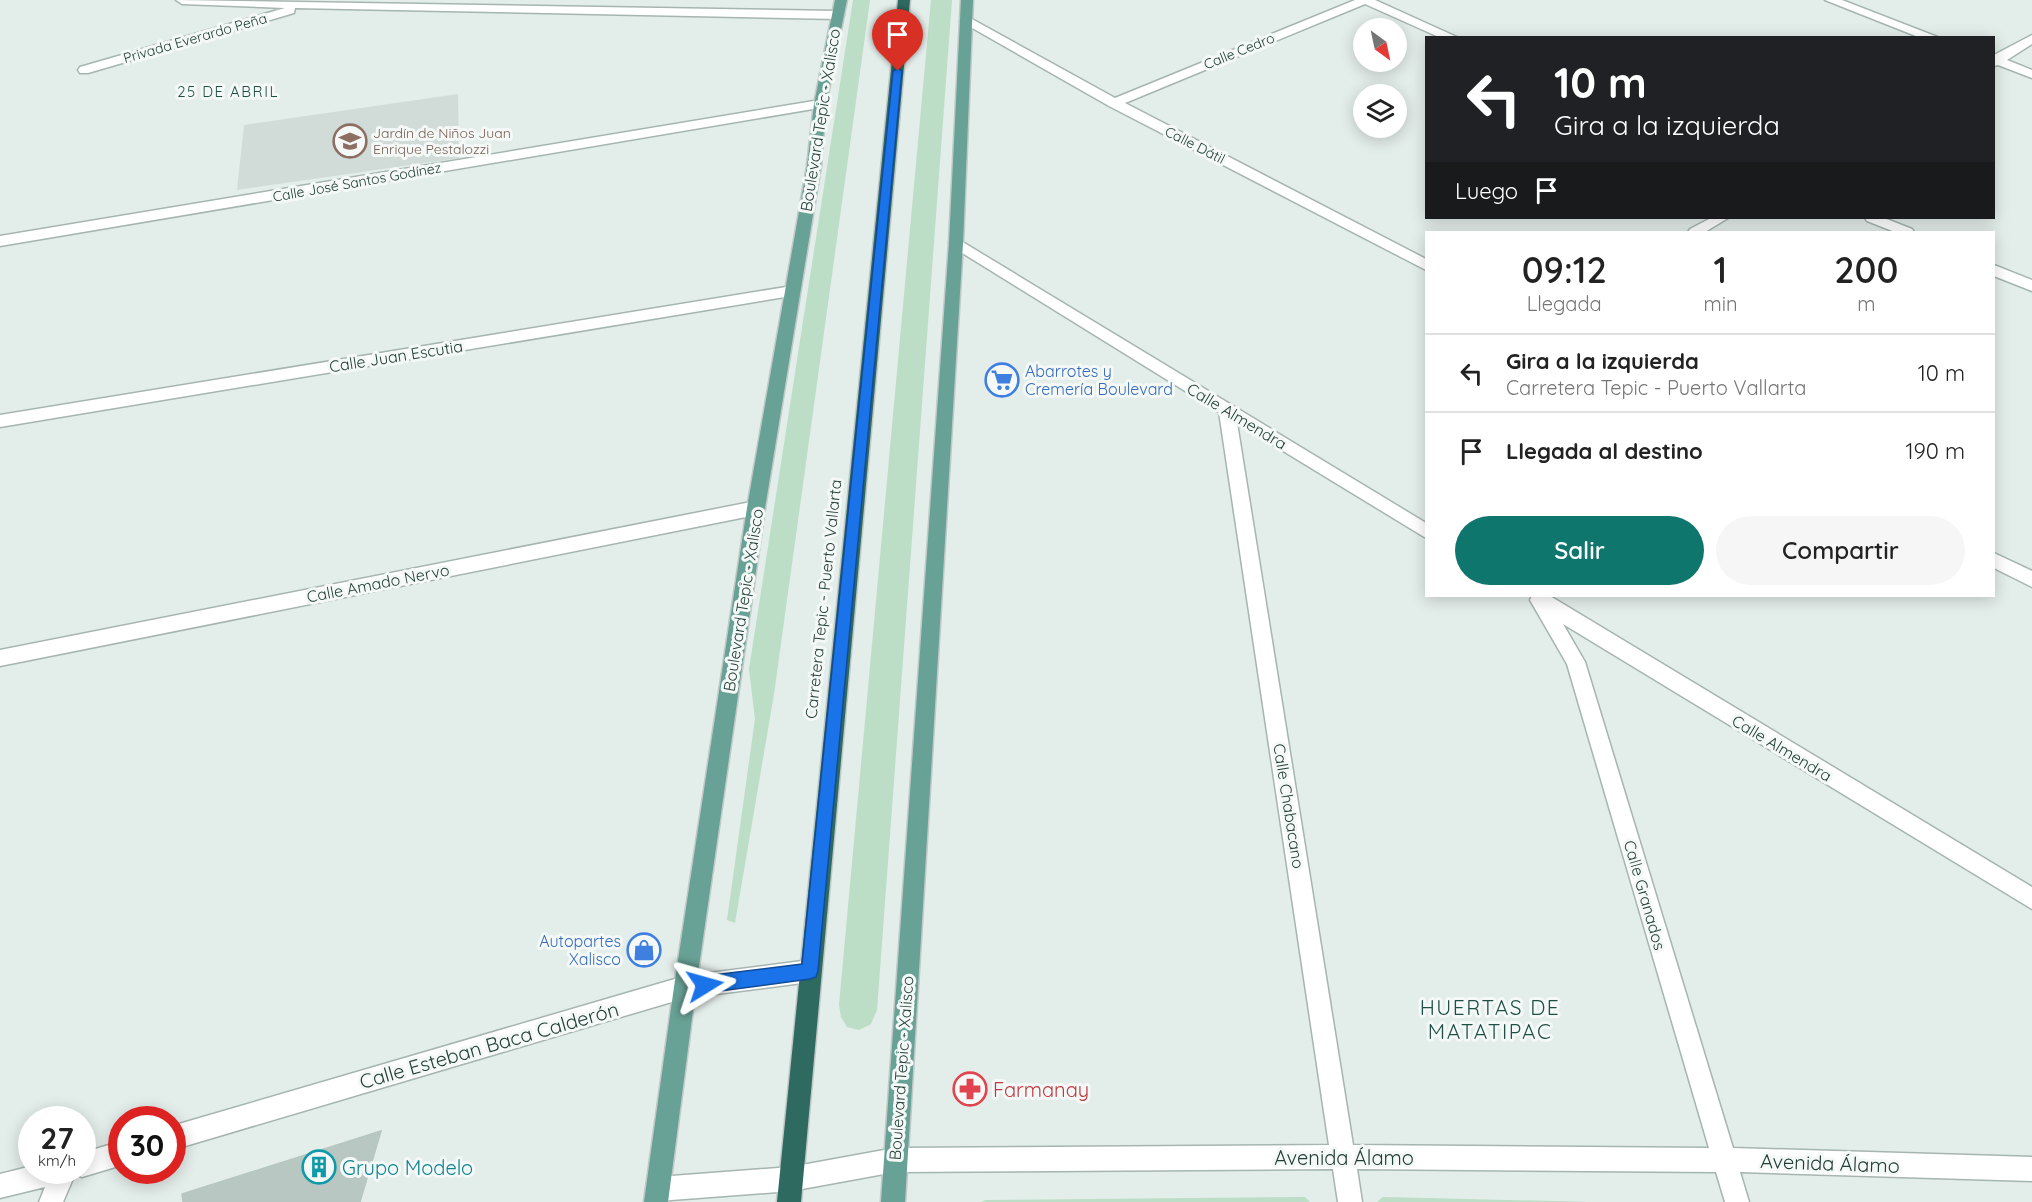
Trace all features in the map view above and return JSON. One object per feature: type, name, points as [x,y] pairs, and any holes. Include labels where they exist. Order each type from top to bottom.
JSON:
[{"type":"highway","name":"Carretera Tepic - Puerto Vallarta","points":[[790,1191],[904,0]]},
{"type":"main road","name":"Boulevard Tepic - Xalisco","points":[[892,1202],[956,243],[967,0]]},
{"type":"main road","name":"Boulevard Tepic - Xalisco","points":[[657,1196],[685,987],[756,508],[814,166],[820,104],[839,7]]},
{"type":"street","points":[[183,0],[305,5],[839,7]]},
{"type":"street","points":[[1365,0],[1448,36]]},
{"type":"street","name":"Calle Cedro","points":[[1114,103],[1365,0]]},
{"type":"street","points":[[1831,0],[1929,36]]},
{"type":"street","name":"Privada Everardo Peña","points":[[84,70],[305,5]]},
{"type":"street","name":"Calle Dátil","points":[[966,21],[1114,103],[1425,264]]},
{"type":"street","points":[[1995,59],[2032,39]]},
{"type":"street","points":[[1995,60],[2032,74]]},
{"type":"street","name":"Calle José Santos Godínez","points":[[0,241],[820,104]]},
{"type":"street","points":[[1697,231],[1719,219]]},
{"type":"street","points":[[1874,219],[1904,231]]},
{"type":"street","name":"Calle Almendra","points":[[956,243],[1425,530]]},
{"type":"street","points":[[1995,270],[2032,286]]},
{"type":"street","name":"Calle Juan Escutia","points":[[0,421],[792,291]]},
{"type":"street","name":"Calle Chabacano","points":[[1227,410],[1345,1157],[1350,1202]]},
{"type":"street","name":"Calle Amado Nervo","points":[[0,658],[756,508]]},
{"type":"street","points":[[1995,561],[2032,580]]},
{"type":"street","name":"Calle Almendra","points":[[1537,597],[2032,900]]},
{"type":"street","name":"Calle Granados","points":[[1537,597],[1576,662],[1737,1202]]},
{"type":"street","name":"Calle Esteban Baca Calderón","points":[[186,1134],[685,987],[810,971]]},
{"type":"street","name":"Avenida Álamo","points":[[657,1196],[790,1191],[895,1160],[1345,1157],[1723,1160],[2032,1169]]},
{"type":"street","points":[[0,1186],[18,1182]]},
{"type":"street","points":[[51,1202],[58,1184]]},
{"type":"shaded area","name":"Jardín de Niños Juan Enrique Pestalozzi","points":[[458,94],[459,158],[237,190],[244,125]]},
{"type":"green space","points":[[853,0],[870,0],[774,694],[735,923],[727,920],[755,719],[749,669]]},
{"type":"green space","points":[[931,0],[952,0],[877,1010],[871,1024],[859,1030],[847,1027],[841,1017],[839,1005]]},
{"type":"green space","points":[[1305,1197],[1310,1202],[981,1202],[986,1200]]},
{"type":"green space","points":[[1383,1197],[1592,1202],[1377,1202]]},
{"type":"building","name":"Grupo Modelo","points":[[381,1131],[360,1202],[183,1202],[182,1194]]},
{"type":"place","name":"Jardín de Niños Juan Enrique Pestalozzi","points":[[350,141]]},
{"type":"place","name":"Abarrotes y Cremería Boulevard","points":[[1002,380]]},
{"type":"place","name":"Autopartes Xalisco","points":[[644,950]]},
{"type":"place","name":"Farmanay","points":[[970,1089]]},
{"type":"place","name":"Grupo Modelo","points":[[319,1167]]},
{"type":"district","name":"25 DE ABRIL","points":[[228,91]]},
{"type":"district","name":"HUERTAS DE MATATIPAC","points":[[1490,1019]]},
{"type":"route","points":[[705,985],[810,971],[898,71]]}]
